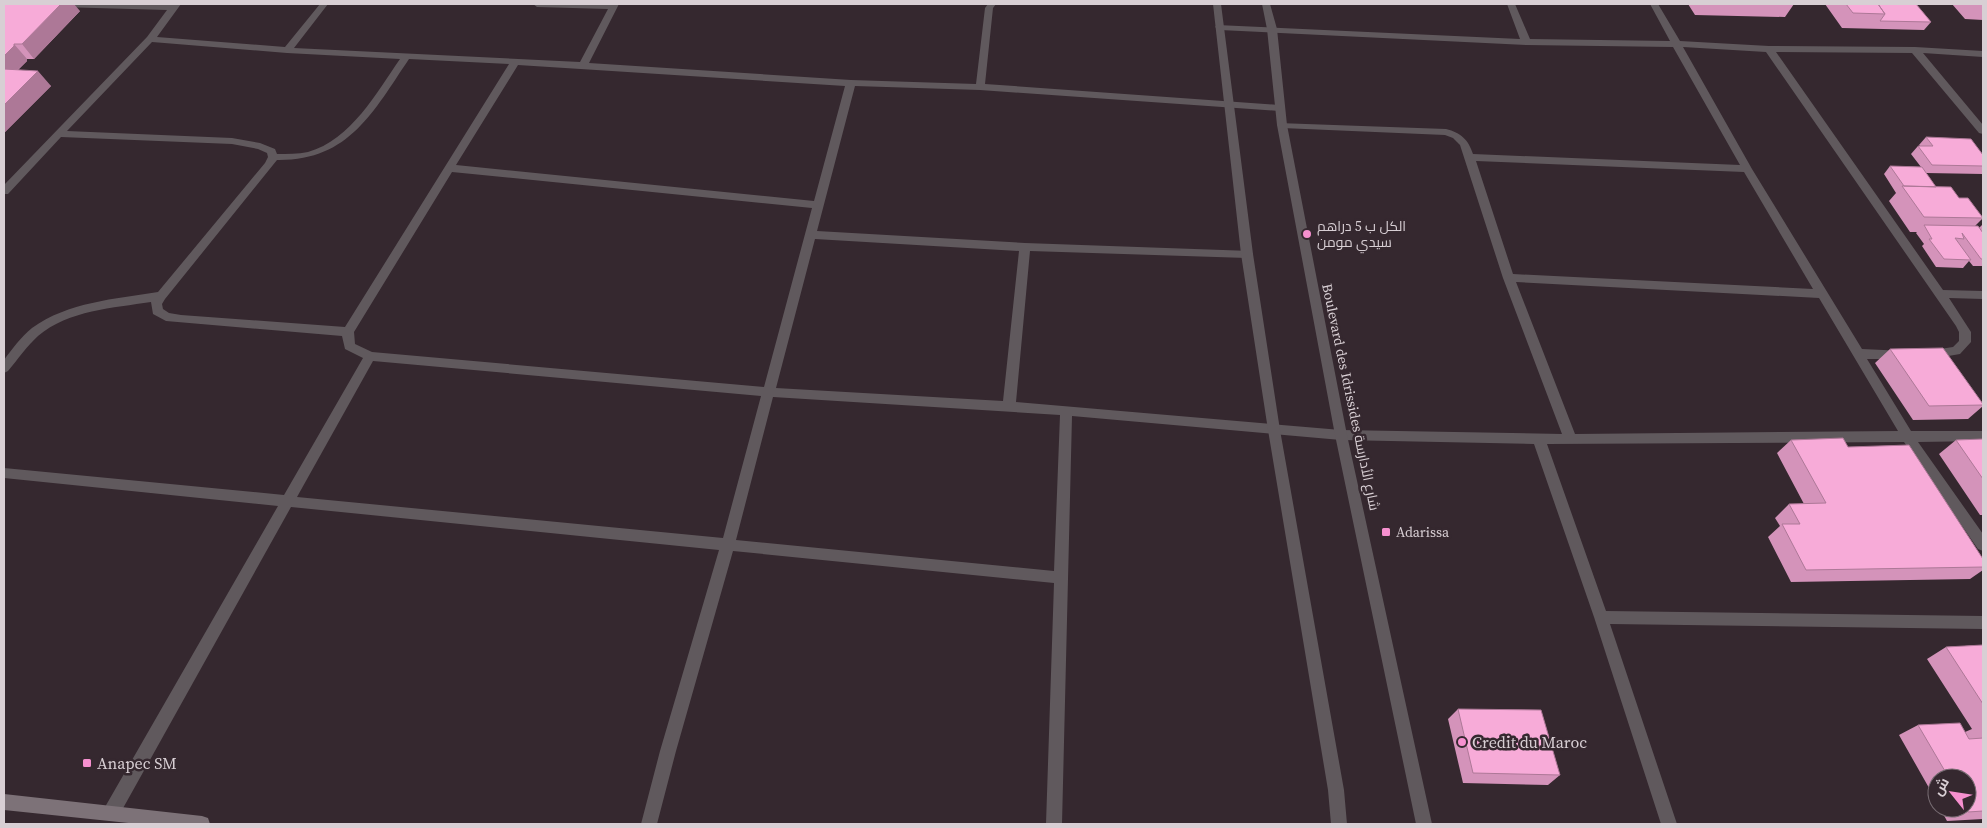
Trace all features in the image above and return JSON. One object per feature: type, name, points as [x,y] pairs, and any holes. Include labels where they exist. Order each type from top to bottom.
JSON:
[{"type":"main road","points":[[4,802],[202,824]]},
{"type":"street","points":[[59,4],[175,6]]},
{"type":"street","points":[[287,50],[324,4]]},
{"type":"street","points":[[537,4],[614,5],[583,65]]},
{"type":"street","points":[[980,87],[989,8],[992,4]]},
{"type":"street","points":[[1217,4],[1247,254],[1274,430],[1336,790],[1339,824]]},
{"type":"street","name":"Boulevard des Idrissides شارع الأدارسة","points":[[1266,4],[1272,29],[1279,108],[1341,434],[1424,824]]},
{"type":"street","points":[[1511,4],[1526,42]]},
{"type":"street","points":[[1654,4],[1747,169],[1908,437],[1983,545]]},
{"type":"street","points":[[4,190],[150,39],[175,6]]},
{"type":"street","points":[[1220,27],[1526,42],[1676,44],[1769,49],[1915,50],[1983,54]]},
{"type":"street","points":[[150,39],[287,50],[583,65],[851,83],[980,87],[1279,108]]},
{"type":"street","points":[[1769,49],[1941,294],[1965,332],[1965,342],[1956,352],[1944,354],[1858,354]]},
{"type":"street","points":[[1915,50],[1983,131]]},
{"type":"street","points":[[273,157],[292,157],[314,153],[344,137],[375,102],[406,56]]},
{"type":"street","points":[[515,62],[348,332],[349,346],[370,356],[769,392],[1009,406],[1274,430],[1341,434],[1539,438],[1983,436]]},
{"type":"street","points":[[649,824],[668,751],[728,544],[851,83]]},
{"type":"street","points":[[1282,125],[1446,132],[1457,136],[1465,144],[1471,157],[1509,278],[1570,437]]},
{"type":"street","points":[[57,134],[232,141],[260,146],[271,151],[273,157],[270,164],[161,296],[156,303],[157,311],[166,317],[348,332]]},
{"type":"street","points":[[1471,157],[1747,169]]},
{"type":"street","points":[[449,168],[819,204]]},
{"type":"street","points":[[810,236],[1247,254]]},
{"type":"street","points":[[1009,406],[1025,246]]},
{"type":"street","points":[[1509,278],[1822,294]]},
{"type":"street","points":[[1941,294],[1983,296]]},
{"type":"street","points":[[4,368],[35,332],[65,316],[83,310],[161,296]]},
{"type":"street","points":[[111,813],[370,356]]},
{"type":"street","points":[[1054,824],[1066,411]]},
{"type":"street","points":[[1539,438],[1601,617],[1669,824]]},
{"type":"street","points":[[4,473],[1061,578]]},
{"type":"street","points":[[1601,617],[1983,623]]},
{"type":"building","points":[[4,4],[61,4],[22,44],[14,44],[4,56]]},
{"type":"building","points":[[1846,4],[1878,4],[1885,14],[1853,13]]},
{"type":"building","points":[[1878,4],[1916,4],[1931,22],[1880,21],[1885,14]]},
{"type":"building","points":[[4,69],[38,71],[4,105]]},
{"type":"building","points":[[1926,137],[1971,139],[1983,155],[1983,166],[1932,165],[1918,146],[1933,146]]},
{"type":"building","points":[[1890,166],[1922,167],[1936,187],[1904,186]]},
{"type":"building","points":[[1902,186],[1951,187],[1959,198],[1968,198],[1983,218],[1924,217]]},
{"type":"building","points":[[1924,225],[1978,226],[1983,233],[1983,259],[1981,259],[1962,233],[1964,239],[1955,238],[1971,260],[1944,259],[1929,239],[1932,239]]},
{"type":"building","points":[[1943,348],[1983,405],[1929,406],[1890,349]]},
{"type":"building","points":[[1843,438],[1848,447],[1909,445],[1983,559],[1983,567],[1806,570],[1782,524],[1800,524],[1789,504],[1826,503],[1791,440]]},
{"type":"building","points":[[1983,439],[1983,479],[1956,440]]},
{"type":"building","points":[[1983,645],[1983,704],[1946,647]]},
{"type":"building","points":[[1458,709],[1541,710],[1560,775],[1473,773]]},
{"type":"building","points":[[1960,723],[1969,739],[1983,738],[1983,811],[1977,811],[1977,768],[1943,768],[1918,725]]},
{"type":"place","name":"الكل ب 5 دراهم سيدي مومن","points":[[1307,234]]},
{"type":"place","name":"Adarissa","points":[[1386,532]]},
{"type":"place","name":"Credit du Maroc","points":[[1462,742]]},
{"type":"place","name":"Anapec SM","points":[[87,763]]}]
